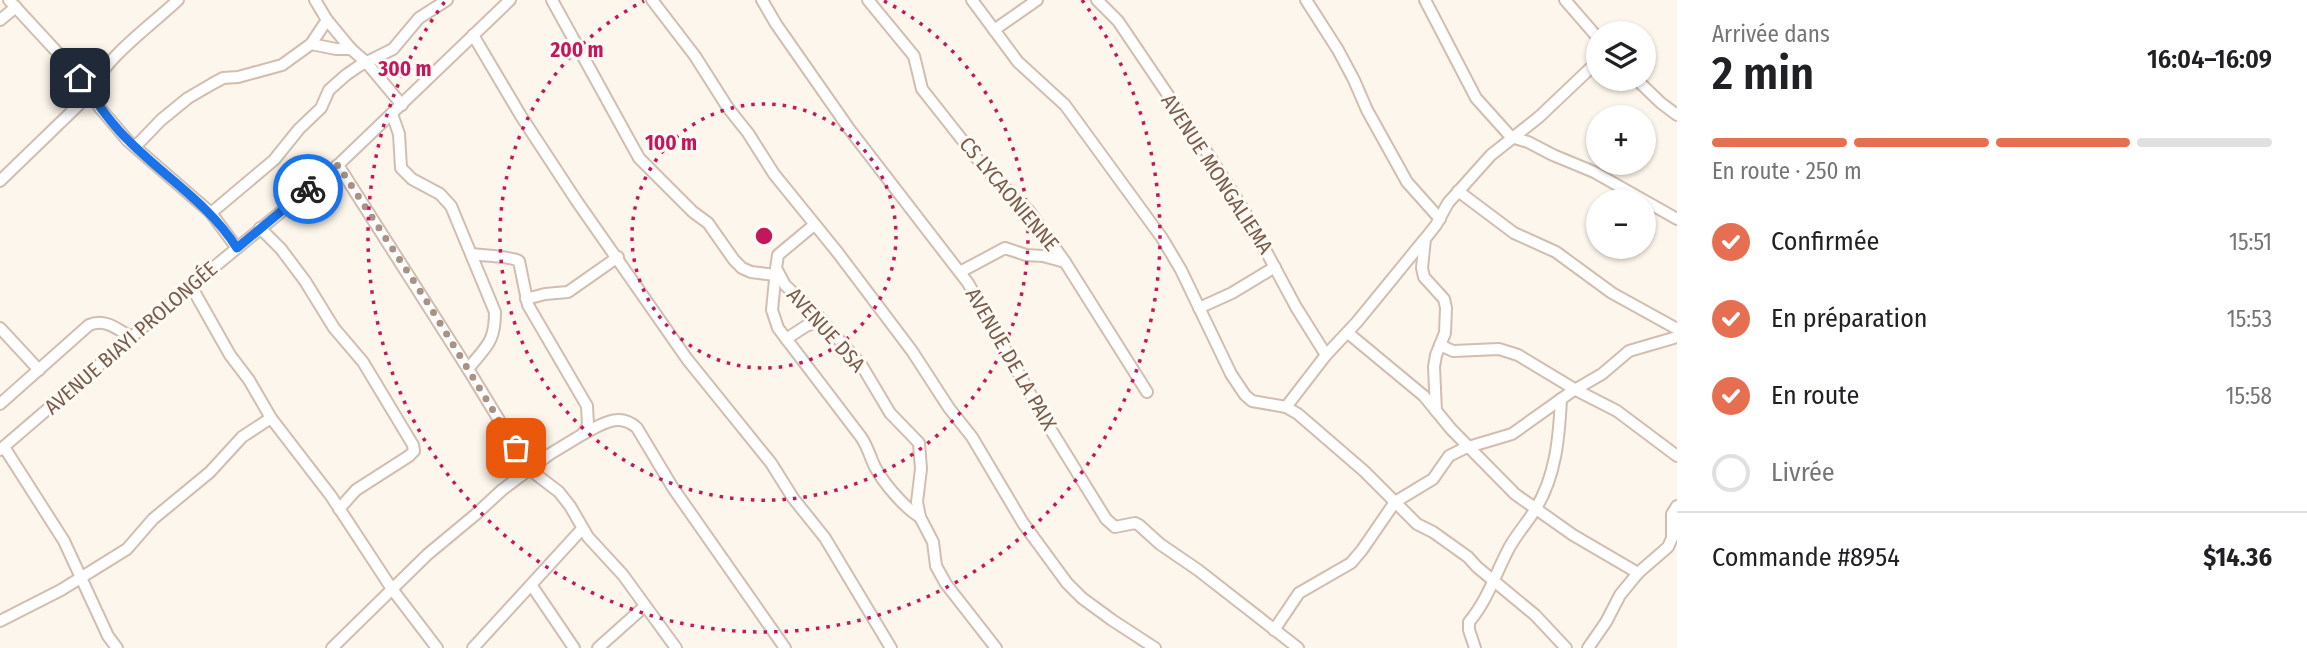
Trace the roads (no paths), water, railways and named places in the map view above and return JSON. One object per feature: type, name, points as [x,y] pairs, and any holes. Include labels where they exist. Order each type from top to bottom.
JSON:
[{"type":"street","points":[[0,181],[91,93],[99,75],[124,47],[178,0]]},
{"type":"street","points":[[315,0],[327,20],[351,49],[366,62],[402,105]]},
{"type":"street","points":[[211,213],[274,160],[299,129],[321,108],[329,90],[366,62],[393,49],[419,18],[446,0]]},
{"type":"street","name":"AVENUE BIAYI PROLONGÉE","points":[[2,448],[191,286],[338,165],[510,0]]},
{"type":"street","points":[[552,0],[639,158],[693,212],[708,223],[742,268],[751,272],[775,272],[772,310],[778,328],[867,446],[875,467],[899,499],[920,517]]},
{"type":"street","points":[[652,0],[695,56],[774,174],[912,351],[949,408],[972,437],[1023,523],[1067,583],[1082,598],[1155,648]]},
{"type":"street","name":"AVENUE DE LA PAIX","points":[[762,0],[850,130],[981,303],[1046,422],[1112,526],[1119,528],[1135,523],[1139,525],[1160,544],[1198,570],[1274,630]]},
{"type":"street","name":"CS LYCAONIENNE","points":[[868,0],[914,56],[922,89],[982,165],[1029,211],[1065,261],[1147,392]]},
{"type":"street","points":[[972,0],[1018,62],[1065,105],[1130,192],[1173,256],[1231,374],[1245,395],[1252,401],[1286,407],[1298,414],[1417,524],[1468,557],[1535,615],[1566,648]]},
{"type":"street","points":[[994,30],[1037,0]]},
{"type":"street","name":"AVENUE MONGALIEMA","points":[[1097,0],[1118,21],[1212,160],[1245,212],[1296,307],[1326,355]]},
{"type":"street","points":[[1306,0],[1338,50],[1367,110],[1407,181],[1440,219]]},
{"type":"street","points":[[1425,0],[1476,98],[1511,137],[1594,172],[1677,219]]},
{"type":"street","points":[[1565,0],[1586,24]]},
{"type":"street","points":[[0,20],[12,2],[135,147],[211,213],[237,248]]},
{"type":"street","points":[[135,147],[161,120],[188,98],[223,78],[274,68],[311,44],[327,20]]},
{"type":"street","points":[[473,35],[543,150],[687,359],[771,463],[793,498],[825,538],[891,648]]},
{"type":"street","points":[[311,44],[351,49]]},
{"type":"street","points":[[1286,407],[1326,355],[1425,239],[1458,191],[1491,155],[1539,117],[1586,72]]},
{"type":"street","points":[[1648,91],[1677,115]]},
{"type":"street","points":[[392,114],[399,134],[401,168],[412,179],[440,194],[451,206],[495,312],[495,330],[491,340],[468,369]]},
{"type":"street","points":[[338,165],[529,469],[559,492],[582,529],[613,563],[677,648]]},
{"type":"street","points":[[1458,191],[1514,233],[1556,252],[1612,293],[1677,329]]},
{"type":"street","name":"AVENUE DSA","points":[[814,225],[778,255],[775,272],[862,366],[890,413],[919,443],[921,468],[917,502],[920,517],[933,542],[936,566],[996,648]]},
{"type":"street","points":[[260,228],[281,249],[305,281],[334,328],[363,362],[414,445],[414,451],[409,456],[356,490],[339,509]]},
{"type":"street","points":[[1425,239],[1423,277],[1444,299],[1446,308],[1445,333],[1434,368],[1436,411]]},
{"type":"street","points":[[960,272],[1005,248],[1026,255],[1065,261]]},
{"type":"street","points":[[472,254],[514,258],[519,261],[526,299],[587,406],[588,425],[583,434]]},
{"type":"street","points":[[526,299],[568,292],[618,257]]},
{"type":"street","points":[[1199,308],[1232,293],[1275,267]]},
{"type":"street","points":[[191,286],[230,355],[249,380],[271,418],[437,648]]},
{"type":"street","points":[[786,339],[806,326],[822,320]]},
{"type":"street","points":[[0,404],[71,340],[96,322],[107,323],[131,337]]},
{"type":"street","points":[[0,328],[38,370]]},
{"type":"street","points":[[1348,332],[1424,397],[1515,494],[1573,535],[1638,573]]},
{"type":"street","points":[[1298,648],[1274,630],[1299,593],[1351,563],[1363,550],[1395,502],[1433,479],[1449,456],[1512,434],[1602,374],[1629,351],[1677,337]]},
{"type":"street","points":[[1440,345],[1453,351],[1499,349],[1518,355],[1617,411],[1677,456]]},
{"type":"street","points":[[1475,648],[1469,622],[1495,582],[1508,549],[1537,508],[1549,484],[1556,459],[1561,399]]},
{"type":"street","points":[[0,621],[61,590],[127,549],[153,519],[209,472],[242,437],[271,418]]},
{"type":"street","points":[[332,648],[428,554],[502,490],[583,434],[618,419],[631,422],[637,428],[673,488],[766,617],[785,648]]},
{"type":"street","points":[[2,448],[64,541],[108,636],[117,648]]},
{"type":"street","points":[[899,499],[904,493],[918,486]]},
{"type":"street","points":[[1588,648],[1620,596],[1638,573],[1668,547],[1672,538],[1672,514],[1677,506]]},
{"type":"street","points":[[473,648],[582,529]]},
{"type":"street","points":[[532,586],[574,648]]},
{"type":"street","points":[[598,648],[645,606]]}]
